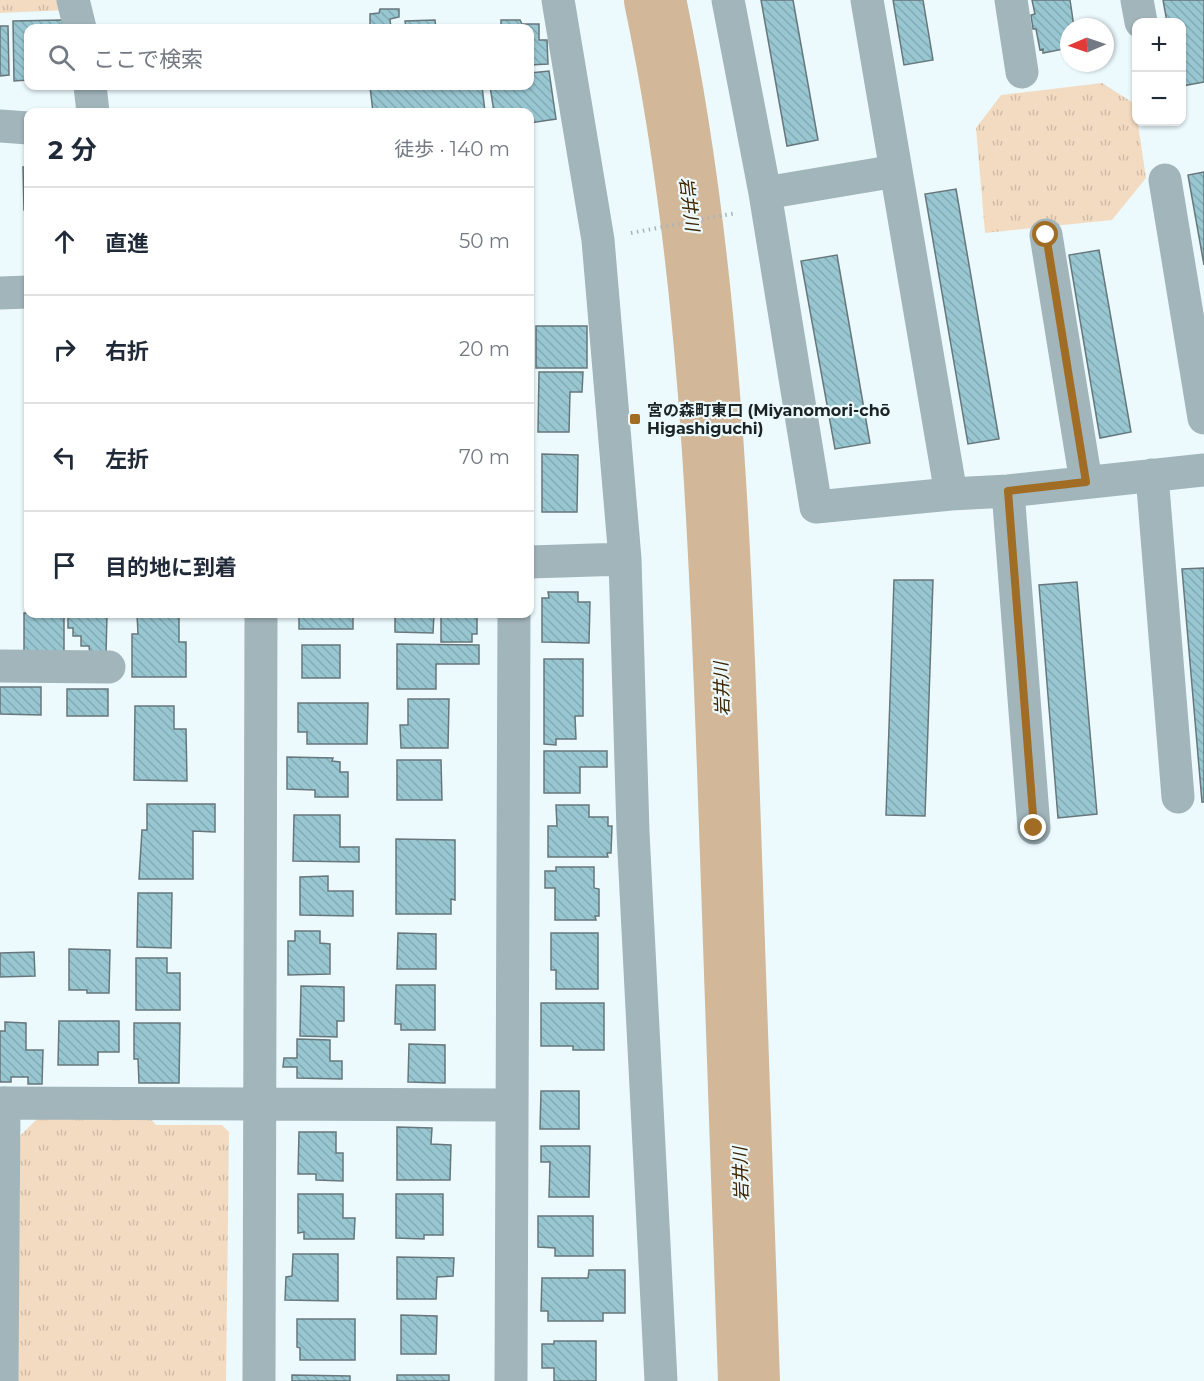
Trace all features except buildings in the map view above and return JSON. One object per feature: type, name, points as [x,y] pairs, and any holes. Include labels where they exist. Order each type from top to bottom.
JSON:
[{"type":"street","points":[[73,0],[79,24]]},
{"type":"street","points":[[558,0],[598,240],[625,559],[633,832],[660,1381]]},
{"type":"street","points":[[728,0],[754,202],[816,507],[1008,491],[1204,470]]},
{"type":"street","points":[[867,0],[951,494]]},
{"type":"street","points":[[1011,0],[1022,72]]},
{"type":"street","points":[[1137,0],[1140,18]]},
{"type":"street","points":[[90,90],[93,108]]},
{"type":"street","points":[[0,126],[24,128]]},
{"type":"street","points":[[754,202],[896,171]]},
{"type":"street","points":[[1165,180],[1204,418]]},
{"type":"street","points":[[1046,235],[1086,482]]},
{"type":"street","points":[[0,293],[24,292]]},
{"type":"street","points":[[1152,475],[1178,797]]},
{"type":"street","points":[[1008,491],[1034,828]]},
{"type":"street","points":[[534,562],[625,559]]},
{"type":"street","points":[[259,1381],[261,618]]},
{"type":"street","points":[[511,1381],[514,618]]},
{"type":"street","points":[[0,666],[109,666]]},
{"type":"street","points":[[2,1381],[2,1103],[512,1105]]},
{"type":"path","points":[[623,235],[754,202]]},
{"type":"green space","points":[[0,0],[66,0],[68,10],[0,13]]},
{"type":"green space","points":[[1102,83],[1132,102],[1132,126],[1138,126],[1146,178],[1112,220],[985,233],[976,128],[1001,95]]},
{"type":"green space","points":[[38,1118],[151,1119],[156,1125],[222,1125],[229,1132],[226,1381],[18,1381],[20,1136]]},
{"type":"waterway","name":"岩井川","points":[[655,0],[688,190],[699,286],[715,479],[749,1381]]},
{"type":"place","name":"宮の森町東口 (Miyanomori-chō Higashiguchi)","points":[[635,419]]},
{"type":"route","points":[[1034,828],[1008,491],[1086,482],[1046,235]]}]
